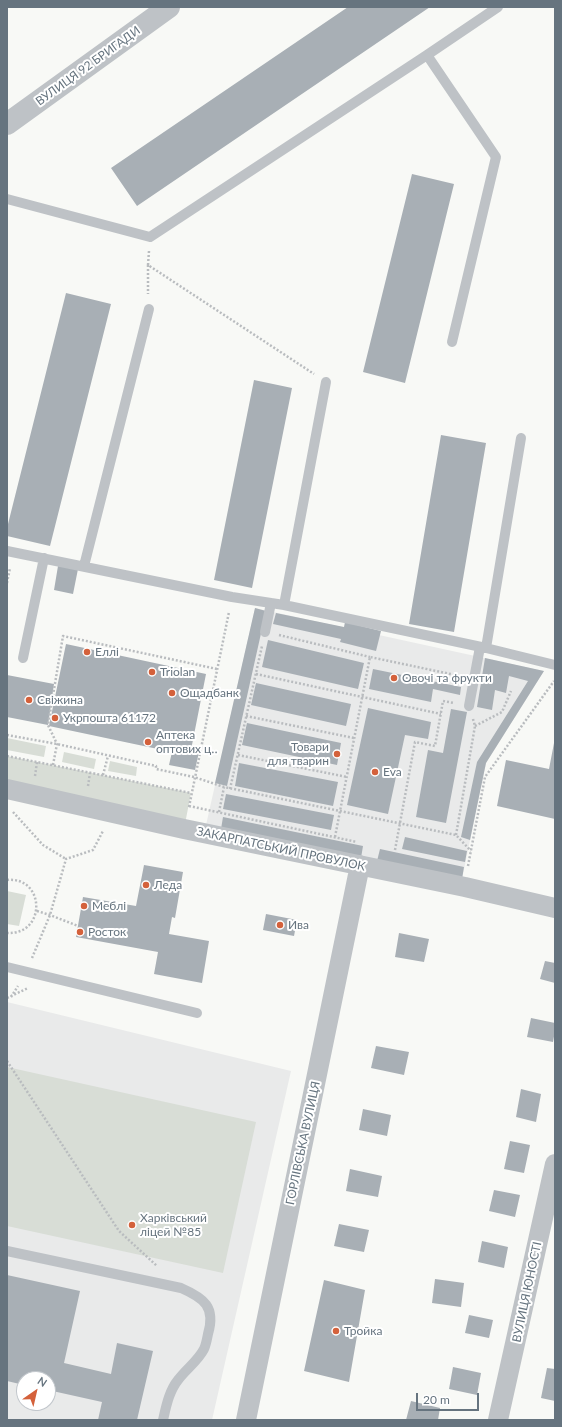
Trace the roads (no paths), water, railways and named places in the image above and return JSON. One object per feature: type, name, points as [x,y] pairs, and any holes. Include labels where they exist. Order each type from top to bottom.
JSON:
[{"type":"street","name":"ВУЛИЦЯ 92 БРИГАДИ","points":[[7,124],[169,7]]},
{"type":"street","name":"ЗАКАРПАТСЬКИЙ ПРОВУЛОК","points":[[8,798],[113,813],[465,887],[555,908]]},
{"type":"street","name":"ГОРЛІВСЬКА ВУЛИЦЯ","points":[[246,1420],[360,865]]},
{"type":"street","name":"ВУЛИЦЯ ЮНОСТІ","points":[[498,1420],[555,1164]]},
{"type":"lane","points":[[7,199],[150,237],[498,7]]},
{"type":"lane","points":[[427,55],[496,157],[452,342]]},
{"type":"lane","points":[[84,566],[149,309]]},
{"type":"lane","points":[[284,605],[326,382]]},
{"type":"lane","points":[[469,706],[483,647],[521,438]]},
{"type":"lane","points":[[7,551],[232,597],[284,605],[483,647],[555,665]]},
{"type":"lane","points":[[23,658],[44,558]]},
{"type":"lane","points":[[265,632],[271,603]]},
{"type":"lane","points":[[7,967],[197,1013]]},
{"type":"lane","points":[[7,1251],[181,1288],[196,1294],[208,1306],[212,1323],[204,1348],[194,1362],[177,1380],[166,1404],[163,1420]]},
{"type":"place","name":"Еллі","points":[[87,652]]},
{"type":"place","name":"Triolan","points":[[152,672]]},
{"type":"place","name":"Овочі та фрукти","points":[[394,678]]},
{"type":"place","name":"Ощадбанк","points":[[172,693]]},
{"type":"place","name":"Свіжина","points":[[29,700]]},
{"type":"place","name":"Укрпошта 61172","points":[[55,718]]},
{"type":"place","name":"Аптека оптових ц‥","points":[[148,742]]},
{"type":"place","name":"Товари для тварин","points":[[337,754]]},
{"type":"place","name":"Eva","points":[[375,772]]},
{"type":"place","name":"Леда","points":[[146,885]]},
{"type":"place","name":"Меблі","points":[[84,906]]},
{"type":"place","name":"Ива","points":[[280,925]]},
{"type":"place","name":"Росток","points":[[80,932]]},
{"type":"place","name":"Харківський ліцей №85","points":[[132,1225]]},
{"type":"place","name":"Тройка","points":[[336,1331]]}]
